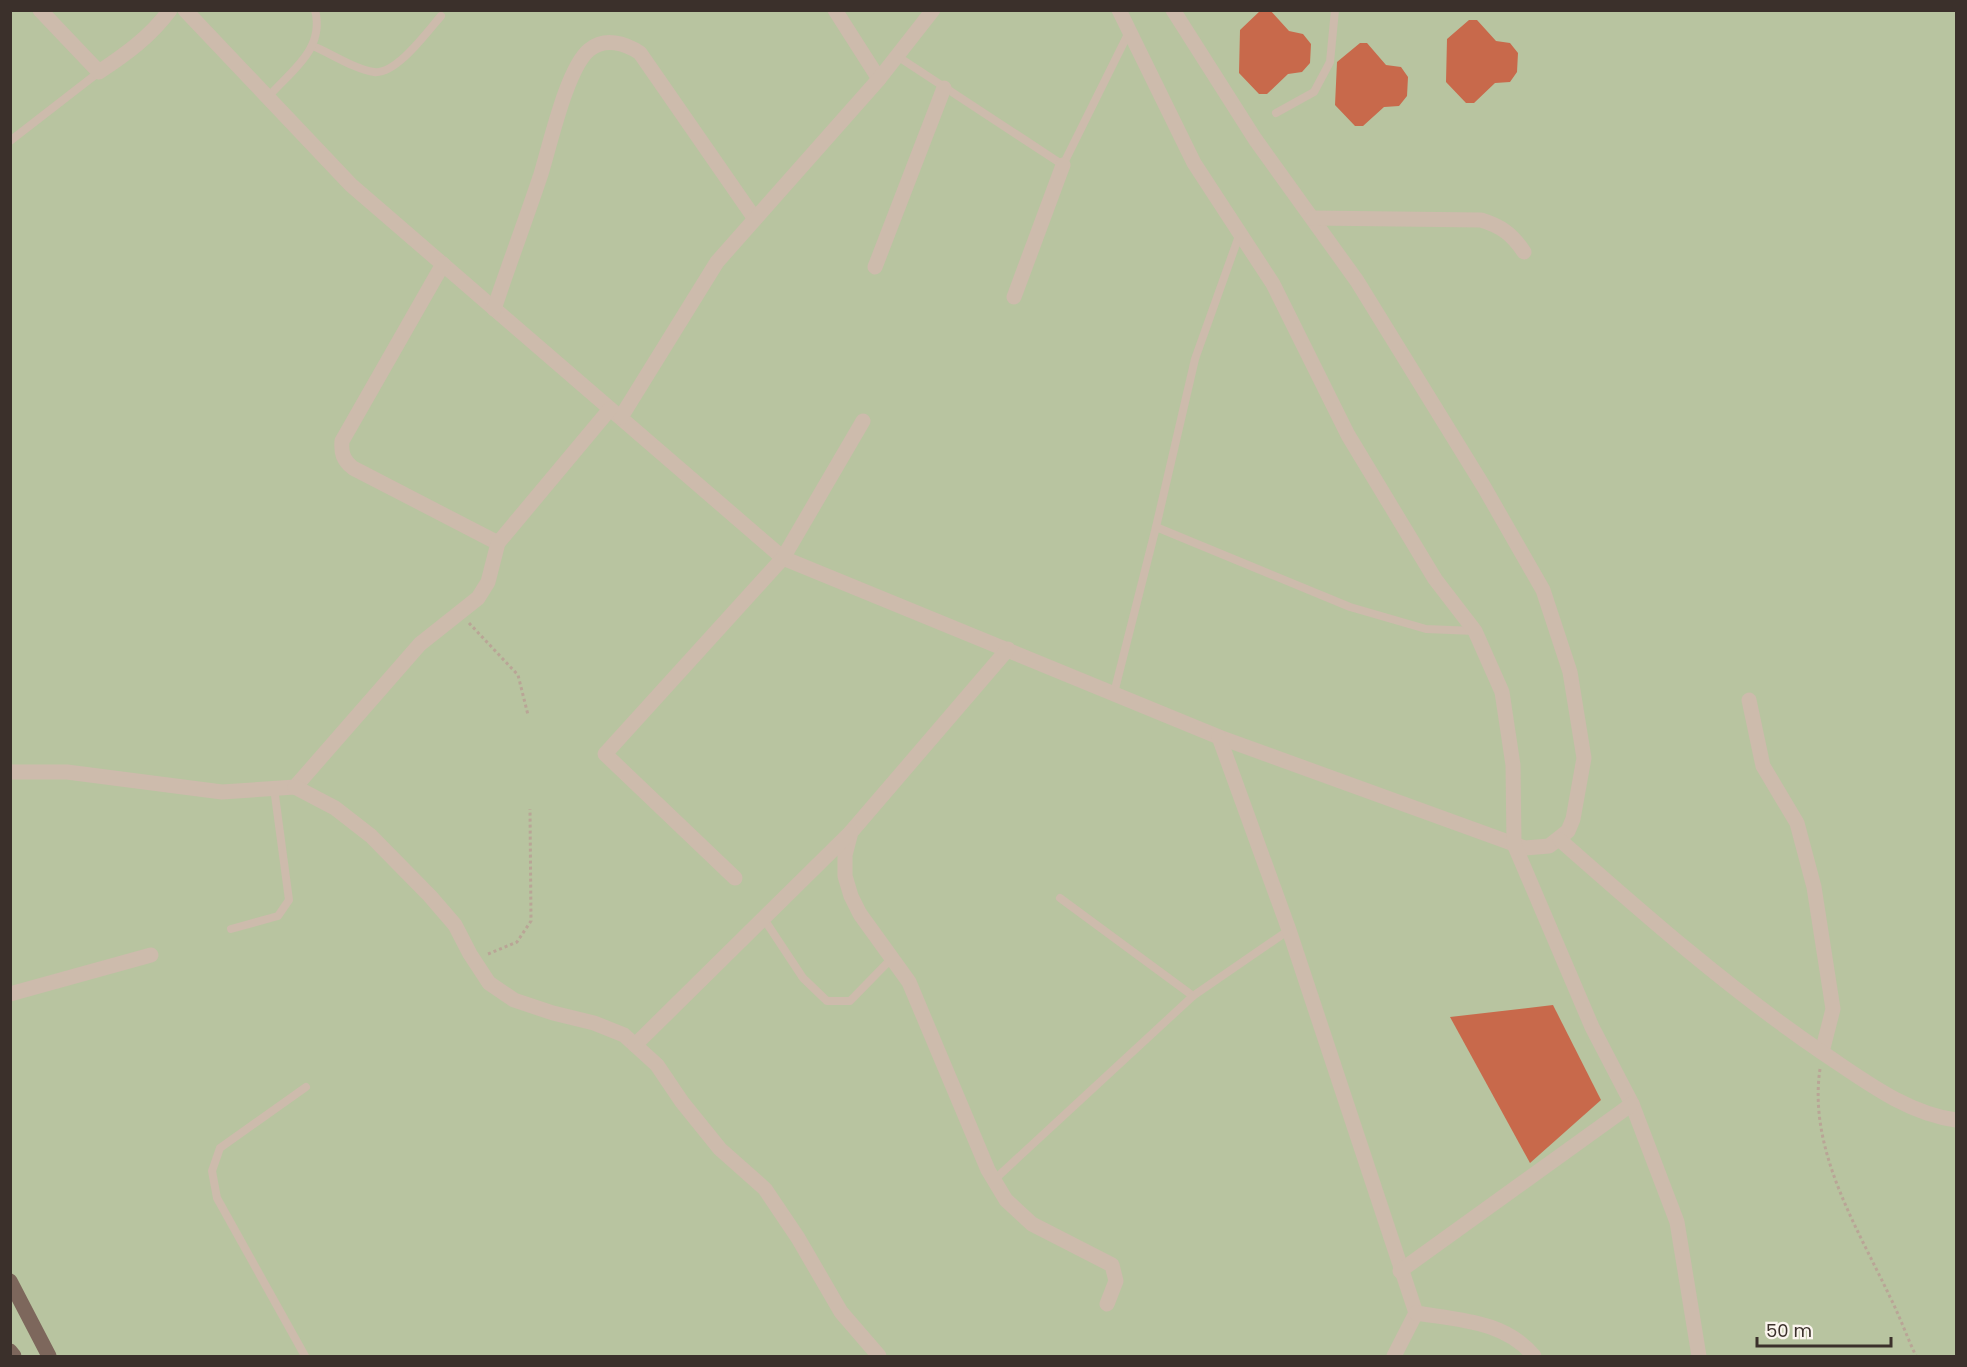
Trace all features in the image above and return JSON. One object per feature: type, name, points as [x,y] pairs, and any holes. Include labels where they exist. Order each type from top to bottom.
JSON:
[{"type":"main road","points":[[10,1281],[49,1356]]},
{"type":"main road","points":[[10,1351],[14,1356]]},
{"type":"street","points":[[40,10],[99,72],[132,51],[156,30],[170,10]]},
{"type":"street","points":[[185,10],[351,185],[783,558],[1219,737],[1514,844],[1538,849],[1560,840],[1573,819],[1584,758],[1570,672],[1543,590],[1484,487],[1357,281],[1255,139],[1173,10]]},
{"type":"street","points":[[835,10],[879,79]]},
{"type":"street","points":[[295,787],[420,644],[478,598],[488,582],[498,543],[615,413],[717,262],[879,79],[933,10]]},
{"type":"street","points":[[1119,10],[1194,163],[1273,284],[1348,435],[1435,579],[1475,631],[1502,692],[1513,765],[1514,844],[1592,1027],[1632,1104],[1677,1222],[1699,1356]]},
{"type":"street","points":[[494,309],[542,172],[558,112],[583,56],[599,44],[620,43],[640,52],[754,219]]},
{"type":"street","points":[[874,267],[944,87]]},
{"type":"street","points":[[1014,297],[1063,165]]},
{"type":"street","points":[[1312,218],[1481,220],[1499,226],[1514,236],[1524,252]]},
{"type":"street","points":[[442,264],[342,441],[341,448],[347,463],[352,468],[498,543]]},
{"type":"street","points":[[735,878],[605,754],[783,558],[863,421]]},
{"type":"street","points":[[635,1045],[851,832],[1008,649]]},
{"type":"street","points":[[1749,700],[1763,766],[1797,823],[1814,887],[1833,1009],[1822,1052]]},
{"type":"street","points":[[1219,737],[1289,930],[1400,1271],[1416,1313],[1394,1356]]},
{"type":"street","points":[[10,772],[67,772],[222,792],[295,787],[335,808],[370,836],[430,896],[455,925],[489,983],[514,1000],[594,1023],[624,1035],[657,1065],[682,1102],[720,1149],[765,1189],[798,1238],[841,1312],[879,1356]]},
{"type":"street","points":[[851,832],[845,855],[845,876],[851,896],[860,914],[909,982],[994,1180],[1006,1200],[1032,1224],[1112,1264],[1116,1281],[1107,1304]]},
{"type":"street","points":[[1560,840],[1667,935],[1774,1019],[1887,1096],[1938,1118],[1956,1120]]},
{"type":"street","points":[[10,994],[151,955]]},
{"type":"street","points":[[1400,1271],[1632,1104]]},
{"type":"street","points":[[1416,1313],[1488,1325],[1517,1339],[1534,1356]]},
{"type":"lane","points":[[269,96],[314,46],[317,31],[315,10]]},
{"type":"lane","points":[[1276,113],[1314,92],[1330,62],[1335,10]]},
{"type":"lane","points":[[314,46],[372,72],[382,72],[397,65],[441,16]]},
{"type":"lane","points":[[897,56],[1063,165],[1130,31]]},
{"type":"lane","points":[[10,141],[99,72]]},
{"type":"lane","points":[[1114,693],[1195,359],[1239,233]]},
{"type":"lane","points":[[1156,527],[1350,608],[1426,629],[1475,631]]},
{"type":"lane","points":[[231,929],[278,916],[289,900],[274,788]]},
{"type":"lane","points":[[1060,898],[1192,996]]},
{"type":"lane","points":[[764,919],[803,978],[827,1002],[850,1000],[892,958]]},
{"type":"lane","points":[[994,1180],[1192,996],[1289,930]]},
{"type":"lane","points":[[305,1356],[217,1198],[212,1171],[220,1148],[306,1087]]},
{"type":"path","points":[[460,614],[518,675],[528,715]]},
{"type":"path","points":[[470,954],[486,955],[517,942],[531,921],[530,809]]},
{"type":"path","points":[[1822,1052],[1816,1095],[1822,1137],[1851,1220],[1891,1299],[1916,1356]]},
{"type":"green space","points":[[10,11],[1956,11],[1956,1356],[11,1356]]},
{"type":"building","points":[[1261,10],[1270,10],[1289,31],[1303,34],[1311,44],[1310,63],[1302,72],[1288,74],[1267,94],[1259,94],[1239,73],[1240,30]]},
{"type":"building","points":[[1469,20],[1477,20],[1496,41],[1510,43],[1518,53],[1517,72],[1510,82],[1495,83],[1474,103],[1466,103],[1446,82],[1447,39]]},
{"type":"building","points":[[1360,43],[1367,43],[1386,65],[1401,67],[1408,77],[1407,96],[1399,106],[1384,107],[1363,126],[1355,126],[1335,105],[1337,62]]},
{"type":"building","points":[[1553,1005],[1601,1100],[1530,1163],[1450,1017]]}]
